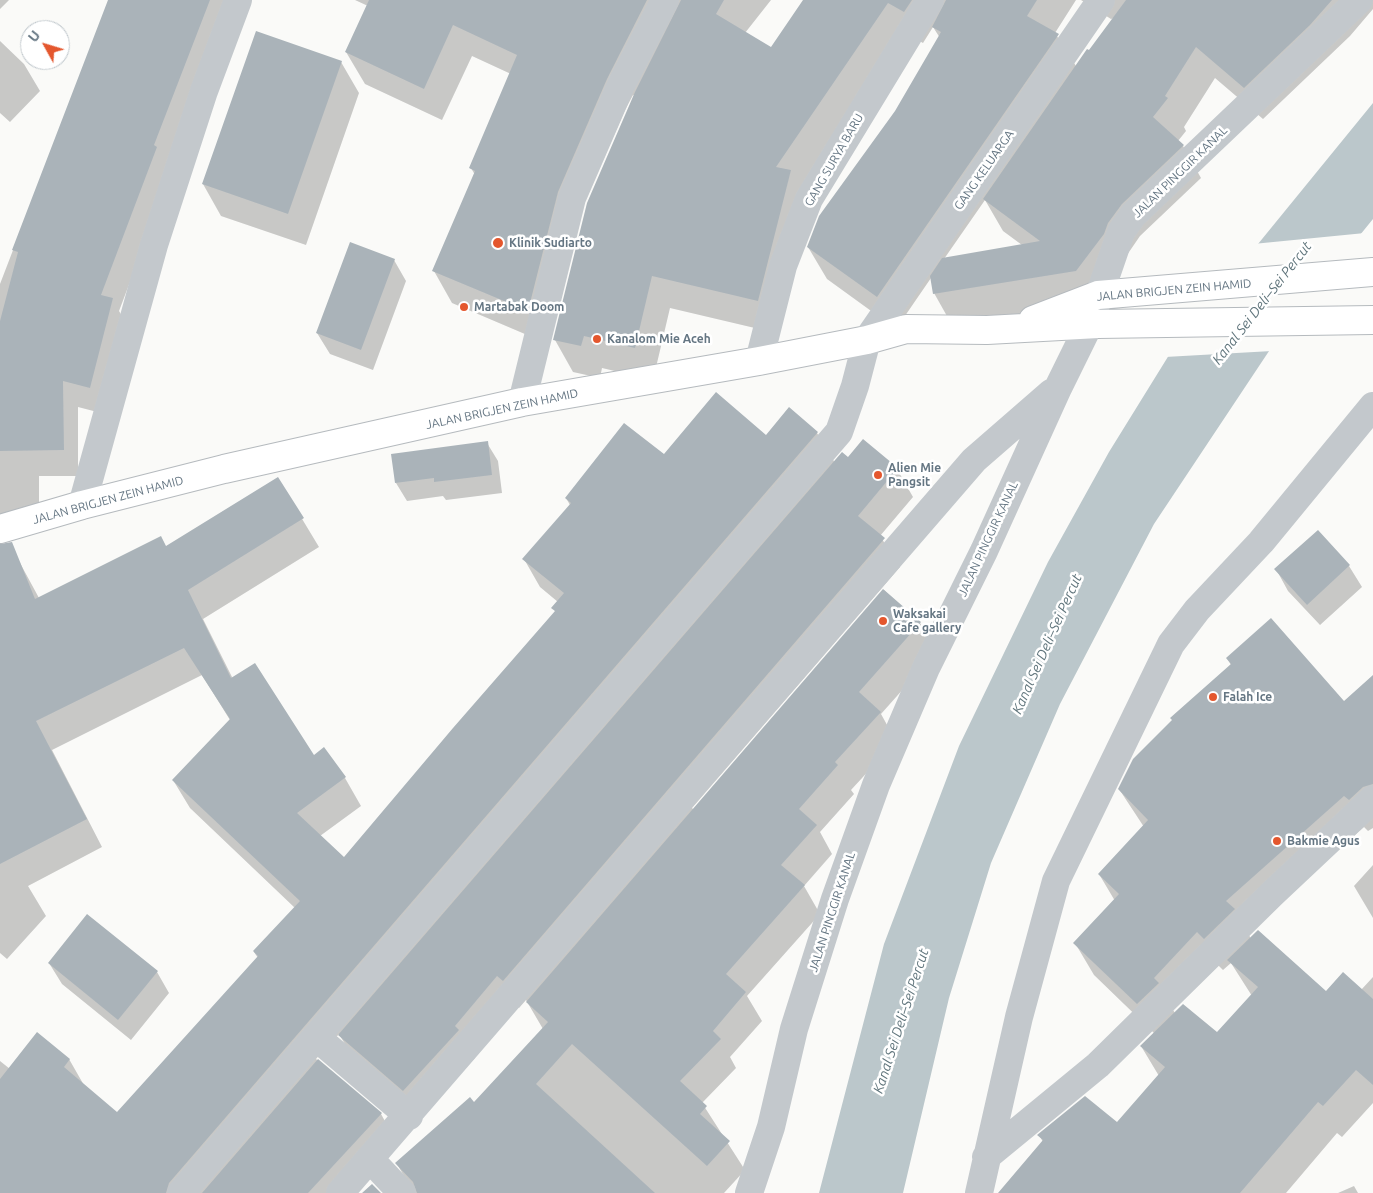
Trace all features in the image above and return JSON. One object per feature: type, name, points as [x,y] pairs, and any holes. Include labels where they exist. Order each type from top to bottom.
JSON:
[{"type":"main road","name":"JALAN BRIGJEN ZEIN HAMID","points":[[1011,329],[1105,295],[1373,272]]},
{"type":"main road","name":"JALAN BRIGJEN ZEIN HAMID","points":[[0,529],[82,505],[224,469],[522,402],[759,362],[867,340],[906,329],[1011,329],[1094,324],[1373,320]]},
{"type":"street","points":[[82,505],[154,245],[204,91],[238,0]]},
{"type":"street","points":[[522,402],[572,198],[621,86],[665,0]]},
{"type":"street","name":"GANG SURYA BARU","points":[[759,362],[783,266],[809,199],[930,0]]},
{"type":"street","name":"GANG KELUARGA","points":[[180,1193],[839,432],[855,386],[867,340],[1101,0]]},
{"type":"street","name":"JALAN PINGGIR KANAL","points":[[749,1193],[771,1127],[794,1029],[835,899],[876,784],[926,668],[984,551],[1058,388],[1094,324],[1105,295],[1121,232],[1133,215],[1359,0]]},
{"type":"street","points":[[340,1193],[371,1160],[974,460],[1058,388]]},
{"type":"street","points":[[979,1193],[1018,1016],[1056,882],[1171,644],[1197,610],[1261,542],[1373,406]]},
{"type":"street","points":[[986,1157],[1098,1065],[1273,893],[1373,799]]},
{"type":"street","points":[[316,1036],[409,1116]]},
{"type":"street","points":[[371,1160],[402,1193]]},
{"type":"water","name":"Kanal Sei Deli–Sei Percut","points":[[1373,103],[1373,219],[1285,327],[1154,524],[1060,704],[991,863],[949,998],[903,1193],[819,1193],[884,944],[959,746],[1048,562],[1109,452],[1174,347]]},
{"type":"pier","points":[[1365,233],[1272,351],[1165,357],[1253,244]]},
{"type":"building","points":[[108,0],[210,0],[154,145],[157,147],[101,295],[113,298],[90,388],[63,381],[64,450],[0,451],[0,321],[18,252],[12,250]]},
{"type":"building","points":[[369,0],[647,0],[607,79],[558,192],[528,311],[432,271],[475,171],[469,168],[517,55],[453,25],[424,89],[345,52]]},
{"type":"building","points":[[681,0],[724,0],[716,14],[771,47],[803,0],[912,0],[904,12],[888,3],[776,167],[791,170],[758,301],[652,276],[635,348],[584,336],[581,346],[553,340],[587,203],[635,92]]},
{"type":"building","points":[[946,0],[1037,0],[1027,16],[1059,34],[877,297],[807,247],[819,216],[895,111],[941,32],[932,27]]},
{"type":"building","points":[[1126,0],[1332,0],[1310,25],[1244,88],[1196,47],[1165,96],[1168,98],[1153,117],[1184,145],[1122,204],[1108,223],[1104,234],[1076,271],[933,294],[930,276],[942,258],[1040,241],[983,199],[1087,49],[1089,50]]},
{"type":"building","points":[[256,31],[342,61],[288,214],[202,184]]},
{"type":"building","points":[[350,242],[395,259],[361,350],[316,333]]},
{"type":"building","points":[[716,392],[766,435],[789,407],[818,432],[169,1183],[166,1193],[0,1193],[0,1079],[37,1032],[70,1059],[64,1067],[117,1112],[258,956],[253,951],[300,901],[172,780],[230,719],[184,648],[36,721],[87,819],[0,864],[0,544],[12,542],[35,599],[161,536],[166,546],[278,477],[304,518],[188,590],[231,678],[255,663],[314,755],[324,747],[346,777],[297,813],[344,857],[555,611],[551,608],[564,593],[522,559],[571,503],[565,498],[624,423],[664,454]]},
{"type":"building","points":[[863,439],[898,468],[858,516],[885,538],[503,981],[497,976],[455,1026],[459,1030],[403,1091],[338,1035],[842,452],[848,457]]},
{"type":"building","points":[[488,441],[492,475],[434,482],[434,478],[395,483],[391,454]]},
{"type":"building","points":[[1318,530],[1350,565],[1307,605],[1274,569]]},
{"type":"building","points":[[883,589],[921,622],[859,692],[881,712],[835,762],[838,765],[799,809],[817,825],[781,865],[805,885],[726,974],[746,992],[713,1031],[721,1039],[680,1081],[707,1106],[700,1114],[730,1141],[707,1166],[572,1044],[536,1084],[655,1193],[417,1193],[413,1182],[395,1163],[470,1097],[474,1102],[548,1022],[526,1002]]},
{"type":"building","points":[[1271,618],[1344,701],[1373,675],[1373,784],[1363,787],[1349,800],[1344,796],[1226,901],[1235,909],[1204,939],[1197,932],[1154,978],[1159,983],[1137,1004],[1073,943],[1119,894],[1098,874],[1148,820],[1118,789],[1133,759],[1172,720],[1170,718],[1231,664],[1226,658]]},
{"type":"building","points":[[87,914],[158,971],[118,1020],[48,963]]},
{"type":"building","points":[[1258,930],[1326,991],[1343,972],[1373,999],[1373,1085],[1356,1070],[1323,1106],[1318,1102],[1240,1193],[998,1193],[1043,1140],[1037,1135],[1085,1096],[1117,1122],[1165,1067],[1140,1046],[1183,1004],[1217,1032],[1258,987],[1227,960]]},
{"type":"building","points":[[318,1059],[382,1113],[308,1193],[202,1193]]},
{"type":"building","points":[[372,1184],[381,1193],[362,1193]]},
{"type":"place","name":"Klinik Sudiarto","points":[[498,243]]},
{"type":"place","name":"Martabak Doom","points":[[464,307]]},
{"type":"place","name":"Kanalom Mie Aceh","points":[[597,339]]},
{"type":"place","name":"Alien Mie Pangsit","points":[[878,475]]},
{"type":"place","name":"Waksakai Cafe gallery","points":[[883,621]]},
{"type":"place","name":"Falah Ice","points":[[1213,697]]},
{"type":"place","name":"Bakmie Agus","points":[[1277,841]]}]
